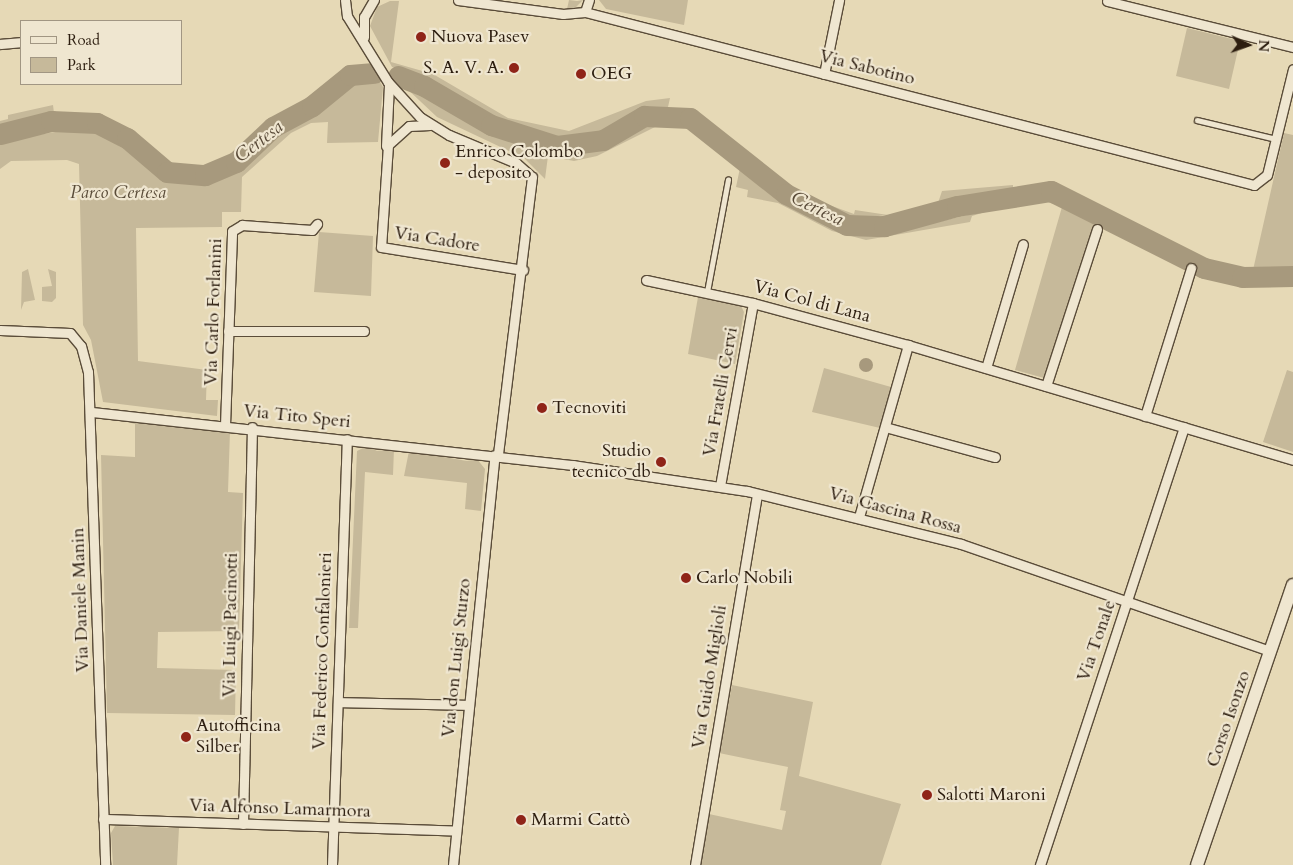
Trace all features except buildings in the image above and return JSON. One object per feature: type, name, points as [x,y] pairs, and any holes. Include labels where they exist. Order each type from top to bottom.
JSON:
[{"type":"street","name":"Via Cadore","points":[[345,0],[347,16],[391,87],[432,126]]},
{"type":"street","name":"Via Cadore","points":[[366,44],[364,17],[374,0]]},
{"type":"street","name":"Via Sabotino","points":[[458,0],[563,14],[585,12],[680,34],[824,74],[1250,184],[1265,180],[1276,139]]},
{"type":"street","points":[[585,12],[589,0]]},
{"type":"street","points":[[824,74],[839,0]]},
{"type":"street","points":[[1108,1],[1293,47]]},
{"type":"street","points":[[0,44],[20,42]]},
{"type":"street","points":[[1276,139],[1293,69]]},
{"type":"street","points":[[386,154],[391,87]]},
{"type":"street","name":"Via Cadore","points":[[497,455],[523,270],[532,177],[516,163],[432,126],[417,124],[400,131],[386,154],[381,247],[523,270]]},
{"type":"street","name":"Via Carlo Forlanini","points":[[225,425],[234,229],[242,225],[312,230],[317,224]]},
{"type":"street","points":[[1046,386],[1097,229]]},
{"type":"street","points":[[986,368],[1023,244]]},
{"type":"street","points":[[1145,416],[1191,268]]},
{"type":"street","name":"Via Col di Lana","points":[[646,280],[753,303],[908,346],[1293,460]]},
{"type":"street","name":"Via Fratelli Cervi","points":[[720,486],[753,303]]},
{"type":"street","name":"Via Daniele Manin","points":[[0,330],[64,331],[76,337],[88,372],[92,412],[105,865]]},
{"type":"street","points":[[228,331],[364,331]]},
{"type":"street","points":[[859,517],[908,346]]},
{"type":"street","name":"Via Tito Speri","points":[[92,412],[252,427],[497,455]]},
{"type":"street","name":"Via Luigi Pacinotti","points":[[243,824],[252,427]]},
{"type":"street","points":[[885,427],[995,457]]},
{"type":"street","name":"Via Tonale","points":[[1040,865],[1184,427]]},
{"type":"street","name":"Via Federico Confalonieri","points":[[332,865],[347,439]]},
{"type":"street","name":"Via Cascina Rossa","points":[[497,455],[720,486],[859,517],[961,544],[1270,651]]},
{"type":"street","name":"Via don Luigi Sturzo","points":[[453,865],[468,706],[497,455]]},
{"type":"street","name":"Via Guido Miglioli","points":[[695,865],[758,494]]},
{"type":"street","name":"Corso Isonzo","points":[[1197,865],[1293,585]]},
{"type":"street","points":[[338,702],[468,706]]},
{"type":"street","name":"Via Alfonso Lamarmora","points":[[103,819],[456,831]]},
{"type":"lane","points":[[1197,120],[1276,139]]},
{"type":"lane","points":[[707,292],[728,180]]},
{"type":"green space","points":[[569,0],[583,0],[573,10],[567,9]]},
{"type":"green space","points":[[599,0],[688,0],[684,25],[606,9]]},
{"type":"green space","points":[[390,1],[399,1],[391,62],[433,74],[508,118],[569,131],[646,101],[670,98],[668,107],[636,115],[604,135],[581,142],[557,141],[518,130],[470,110],[419,75],[392,67],[370,26],[377,7]]},
{"type":"green space","points":[[1187,28],[1240,41],[1229,89],[1176,76]]},
{"type":"green space","name":"Parco Certesa","points":[[361,80],[379,80],[383,87],[378,142],[327,143],[328,122],[311,123],[291,133],[242,177],[241,212],[222,212],[222,227],[136,228],[138,361],[207,370],[206,400],[218,400],[217,416],[103,402],[91,340],[83,325],[79,164],[67,160],[11,161],[0,169],[0,141],[80,128],[107,138],[167,177],[191,182],[243,162],[293,122]]},
{"type":"green space","points":[[403,85],[494,132],[567,153],[608,146],[638,126],[667,121],[597,156],[574,161],[548,156],[545,179],[524,158],[437,117]]},
{"type":"green space","points":[[53,105],[54,113],[0,129],[0,121],[8,119],[8,115]]},
{"type":"green space","points":[[1284,133],[1293,135],[1293,270],[1248,273],[1209,266],[1179,246],[1203,258],[1253,270]]},
{"type":"green space","points":[[740,168],[775,194],[854,231],[900,231],[1005,206],[972,216],[970,222],[866,240],[832,231],[778,203],[747,197],[748,190],[736,187]]},
{"type":"green space","points":[[1013,185],[1013,191],[1054,185],[1174,244],[1116,220],[1053,187],[938,203],[942,191]]},
{"type":"green space","points":[[810,198],[854,214],[855,210],[888,215],[850,219]]},
{"type":"green space","points":[[1036,198],[1064,201],[1103,222],[1096,224],[1044,378],[1015,370],[1062,207]]},
{"type":"green space","points":[[319,232],[373,236],[371,296],[314,292]]},
{"type":"green space","points":[[28,269],[35,300],[24,302],[21,310],[22,272]]},
{"type":"green space","points":[[48,269],[56,272],[56,298],[52,302],[42,301],[42,287],[52,286]]},
{"type":"green space","points":[[698,297],[741,306],[744,312],[735,364],[688,354]]},
{"type":"green space","points":[[824,368],[891,387],[880,428],[812,412]]},
{"type":"green space","points":[[1287,370],[1293,372],[1293,452],[1263,442]]},
{"type":"green space","points":[[112,418],[230,431],[228,492],[243,493],[239,631],[158,632],[157,668],[236,670],[235,715],[107,713],[101,455],[135,457],[135,424]]},
{"type":"green space","points":[[367,446],[377,451],[394,449],[393,475],[365,472],[358,628],[349,628],[357,451]]},
{"type":"green space","points":[[409,451],[467,461],[477,459],[485,469],[481,511],[465,509],[467,483],[404,476]]},
{"type":"green space","points":[[732,685],[813,702],[799,776],[901,804],[881,865],[700,865],[709,814],[782,830],[786,811],[780,810],[788,767],[719,753]]},
{"type":"green space","points":[[115,826],[179,828],[177,865],[113,865],[111,833]]},
{"type":"shaded area","points":[[863,358],[869,358],[873,365],[869,372],[863,372],[859,368],[859,362]]},
{"type":"waterway","name":"Certesa","points":[[0,134],[51,121],[97,123],[127,138],[167,172],[205,175],[236,162],[273,127],[312,106],[350,75],[374,73]]},
{"type":"waterway","name":"Certesa","points":[[398,76],[424,86],[491,125],[557,146],[603,140],[644,116],[690,118],[786,194],[847,225],[884,226],[957,206],[1051,191],[1204,268],[1242,277],[1293,276]]},
{"type":"place","name":"Nuova Pasev","points":[[421,37]]},
{"type":"place","name":"S. A. V. A.","points":[[514,68]]},
{"type":"place","name":"OEG","points":[[581,74]]},
{"type":"place","name":"Enrico Colombo - deposito","points":[[445,163]]},
{"type":"place","name":"Tecnoviti","points":[[542,408]]},
{"type":"place","name":"Studio tecnico db","points":[[661,462]]},
{"type":"place","name":"Carlo Nobili","points":[[686,578]]},
{"type":"place","name":"Autofficina Silber","points":[[186,737]]},
{"type":"place","name":"Salotti Maroni","points":[[927,795]]},
{"type":"place","name":"Marmi Cattò","points":[[521,820]]}]
